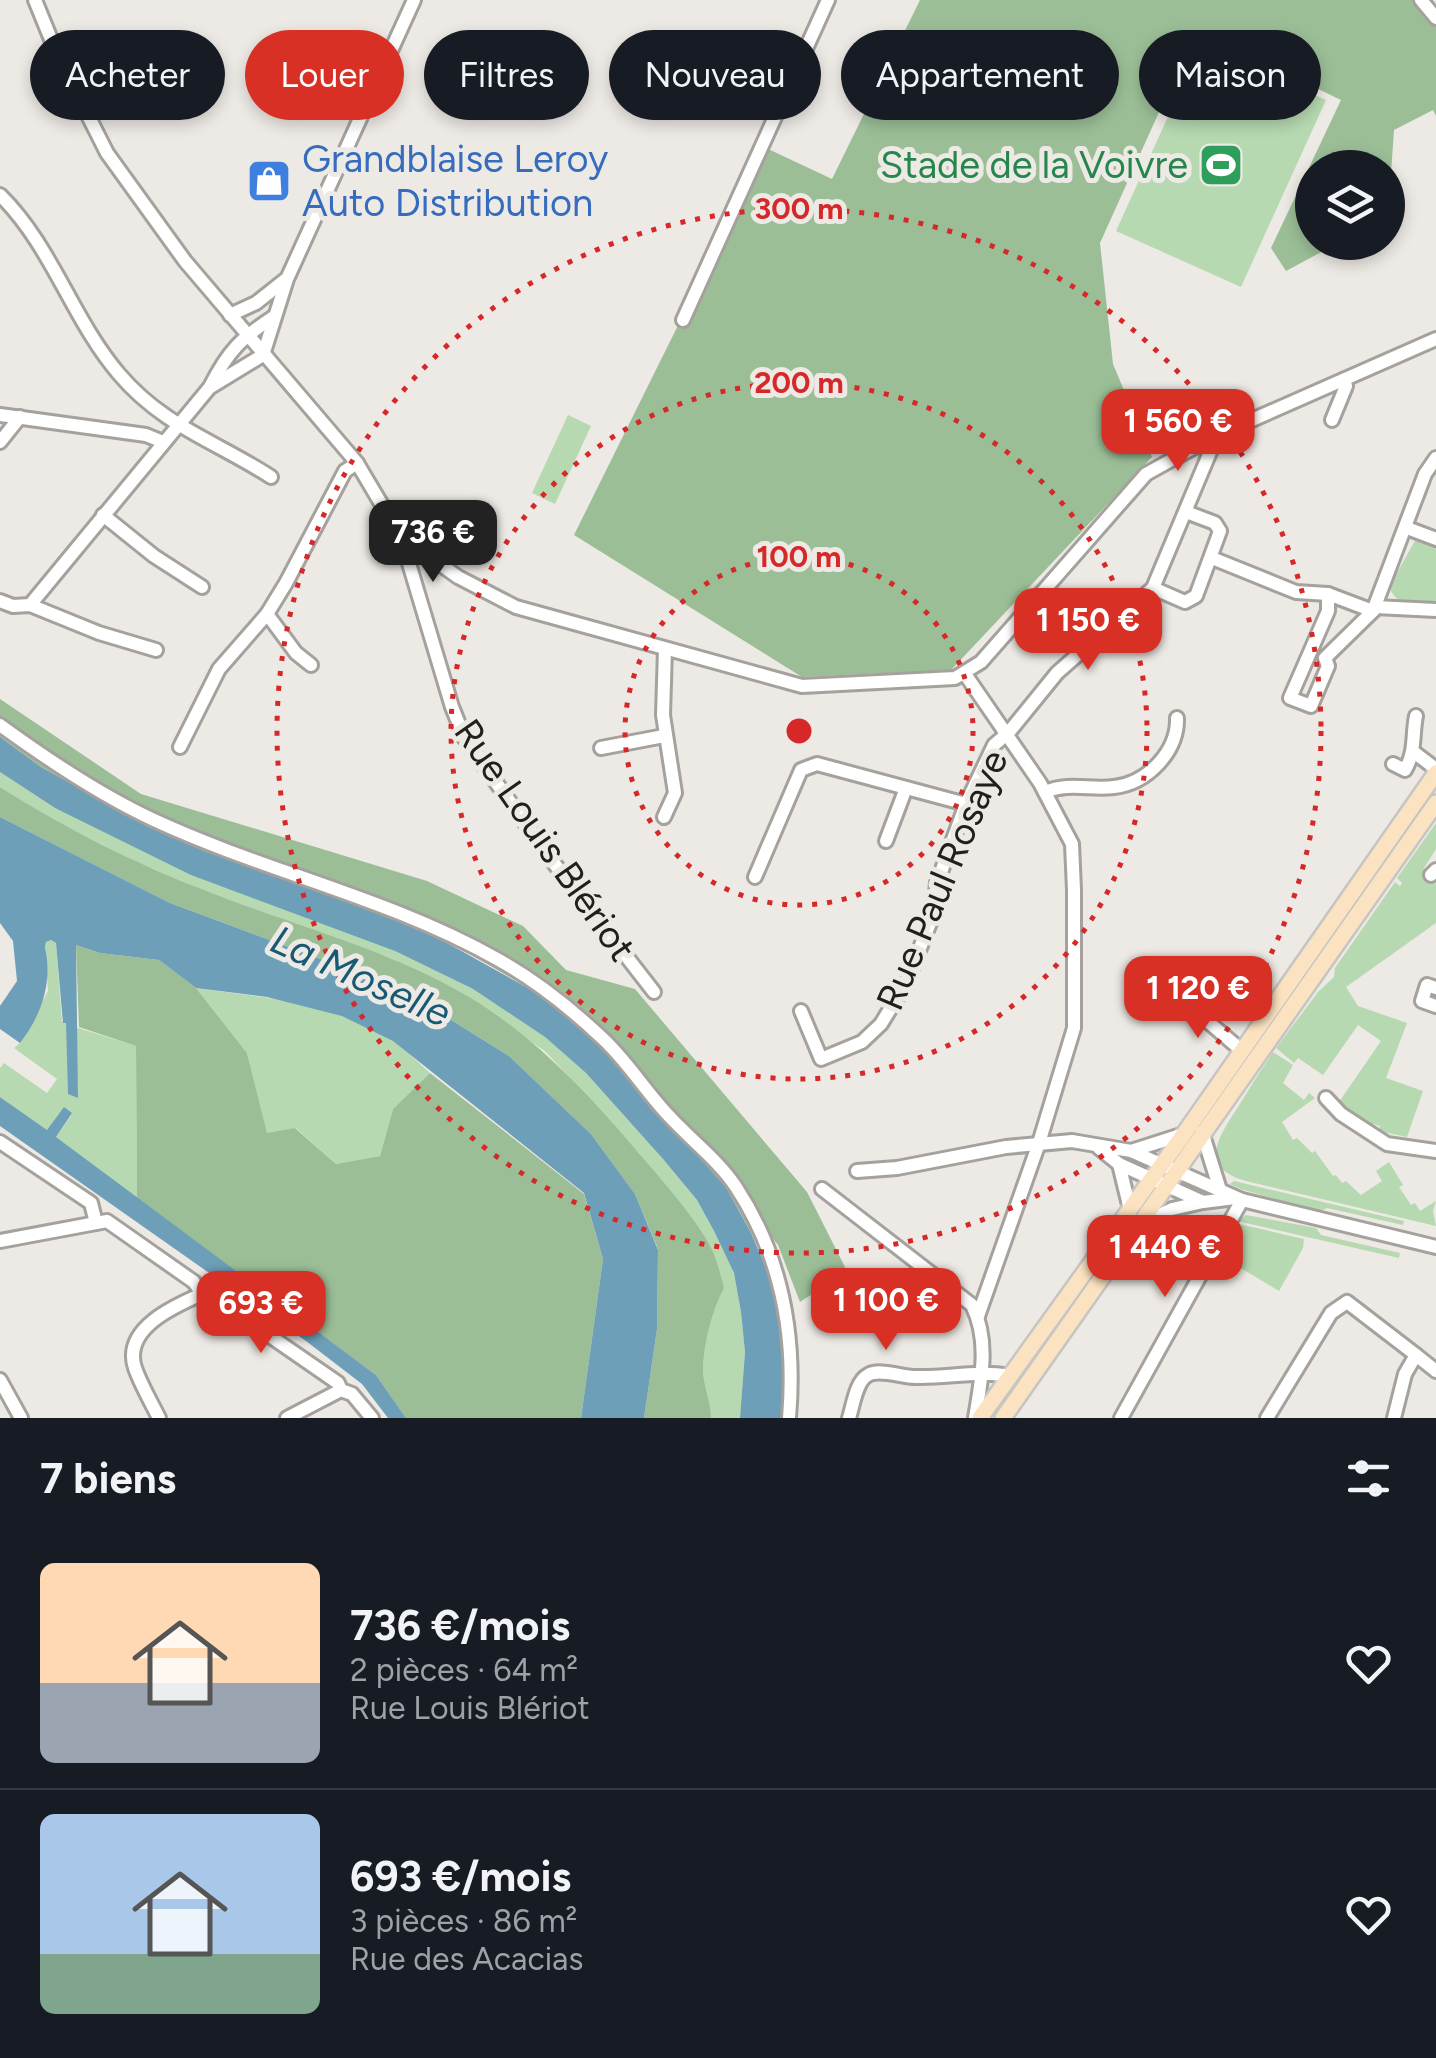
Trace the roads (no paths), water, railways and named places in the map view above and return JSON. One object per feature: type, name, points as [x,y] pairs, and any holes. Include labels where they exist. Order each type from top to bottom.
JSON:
[{"type":"main road","points":[[1169,1167],[1184,1134],[1436,771]]},
{"type":"main road","points":[[978,1418],[1130,1208],[1202,1132],[1436,803]]},
{"type":"main road","points":[[1003,1418],[1142,1224],[1158,1182]]},
{"type":"street","name":"Rue Louis Blériot","points":[[35,0],[57,54],[107,153],[230,316],[357,463],[405,550],[452,707],[466,740],[553,862],[654,992]]},
{"type":"street","points":[[210,387],[263,355],[288,279],[414,0]]},
{"type":"street","points":[[683,320],[828,0]]},
{"type":"street","points":[[1422,0],[1436,18]]},
{"type":"street","points":[[0,195],[26,220],[96,345],[121,377],[177,426],[271,477]]},
{"type":"street","points":[[230,316],[256,303],[288,279]]},
{"type":"street","points":[[30,605],[210,387],[226,356],[246,334],[275,316]]},
{"type":"street","points":[[405,550],[414,549],[430,557],[458,577],[516,607],[802,686],[955,678],[981,662],[1146,474],[1211,438],[1436,340]]},
{"type":"street","points":[[1332,420],[1346,386],[1343,380]]},
{"type":"street","points":[[0,415],[146,434],[163,442]]},
{"type":"street","points":[[0,442],[20,417]]},
{"type":"street","points":[[1186,512],[1215,523],[1220,531],[1196,596],[1185,602],[1153,588],[1213,445],[1211,438]]},
{"type":"street","points":[[1328,594],[1318,656],[1374,609],[1426,474],[1436,458]]},
{"type":"street","points":[[180,747],[219,669],[267,614],[345,471],[357,463]]},
{"type":"street","points":[[104,514],[154,556],[202,587]]},
{"type":"street","points":[[1406,528],[1436,539]]},
{"type":"street","points":[[1212,558],[1296,592],[1328,594],[1374,609],[1436,610]]},
{"type":"street","name":"Rue Paul Rosaye","points":[[800,1012],[821,1059],[862,1042],[881,1024],[906,983],[934,913],[937,882],[994,744],[1057,673],[1153,588]]},
{"type":"street","points":[[0,601],[14,606],[30,605],[156,650]]},
{"type":"street","points":[[267,614],[296,653],[311,665]]},
{"type":"street","points":[[664,817],[675,793],[664,736],[666,649]]},
{"type":"street","points":[[965,674],[1045,792],[1072,844],[1074,1028],[1039,1143],[978,1316],[982,1371],[978,1418]]},
{"type":"street","points":[[1393,764],[1405,770],[1415,753],[1412,734],[1416,716]]},
{"type":"street","points":[[1045,792],[1062,786],[1114,787],[1129,783],[1156,767],[1171,748],[1177,734],[1177,718]]},
{"type":"street","points":[[0,725],[98,790],[154,820],[412,917],[499,960],[602,1037],[665,1112],[734,1184],[762,1232],[787,1317],[793,1372],[789,1418]]},
{"type":"street","points":[[601,748],[664,736]]},
{"type":"street","points":[[1415,753],[1436,771]]},
{"type":"street","points":[[756,878],[801,770],[818,764],[966,804]]},
{"type":"street","points":[[886,841],[906,788]]},
{"type":"street","points":[[1436,988],[1426,986],[1422,1002],[1436,1006]]},
{"type":"street","points":[[1171,1002],[1191,1007],[1241,1050]]},
{"type":"street","points":[[1326,1098],[1340,1114],[1387,1144],[1436,1152]]},
{"type":"street","points":[[1202,1132],[1220,1190]]},
{"type":"street","points":[[857,1171],[897,1168],[1039,1143],[1072,1141],[1131,1150],[1184,1134]]},
{"type":"street","points":[[0,1142],[91,1203],[96,1222]]},
{"type":"street","points":[[1099,1148],[1119,1164],[1202,1202]]},
{"type":"street","points":[[1131,1150],[1240,1199],[1436,1248]]},
{"type":"street","points":[[1119,1164],[1130,1208]]},
{"type":"street","points":[[822,1189],[964,1297],[978,1316]]},
{"type":"street","points":[[1142,1224],[1172,1209],[1240,1199]]},
{"type":"street","points":[[1121,1418],[1240,1199]]},
{"type":"street","points":[[0,1241],[107,1221],[194,1282],[202,1294]]},
{"type":"street","points":[[158,1418],[134,1365],[137,1341],[148,1324],[202,1294],[212,1296],[338,1383],[372,1418]]},
{"type":"street","points":[[1268,1418],[1331,1314],[1342,1303],[1355,1306],[1436,1370]]},
{"type":"street","points":[[1394,1418],[1405,1374],[1416,1355]]},
{"type":"street","points":[[849,1418],[866,1375],[916,1378],[982,1371],[1011,1376]]},
{"type":"street","points":[[0,1380],[21,1418]]},
{"type":"street","points":[[287,1418],[342,1390]]},
{"type":"water","points":[[0,737],[41,767],[204,851],[389,914],[429,933],[535,992],[595,1039],[727,1189],[751,1233],[774,1287],[786,1343],[785,1418],[740,1418],[745,1352],[734,1273],[697,1200],[586,1073],[545,1037],[473,989],[395,951],[191,875],[55,808],[0,772]]},
{"type":"water","points":[[0,817],[170,903],[337,965],[443,1015],[509,1056],[591,1134],[635,1194],[658,1250],[657,1329],[644,1418],[581,1418],[603,1259],[584,1193],[393,1041],[342,1016],[267,997],[196,988],[159,960],[100,953],[76,945],[78,1098],[68,1094],[66,1023],[56,943],[46,942],[46,986],[27,1033],[20,1043],[0,1029],[0,1006],[17,981],[13,941],[0,923]]},
{"type":"water","points":[[0,1097],[47,1130],[64,1107],[72,1113],[56,1137],[376,1375],[406,1418],[388,1418],[362,1384],[306,1341],[0,1126]]},
{"type":"place","name":"Stade de la Voivre","points":[[1221,165]]},
{"type":"place","name":"Grandblaise Leroy Auto Distribution","points":[[269,181]]},
{"type":"water label","name":"La Moselle","points":[[361,976]]}]
